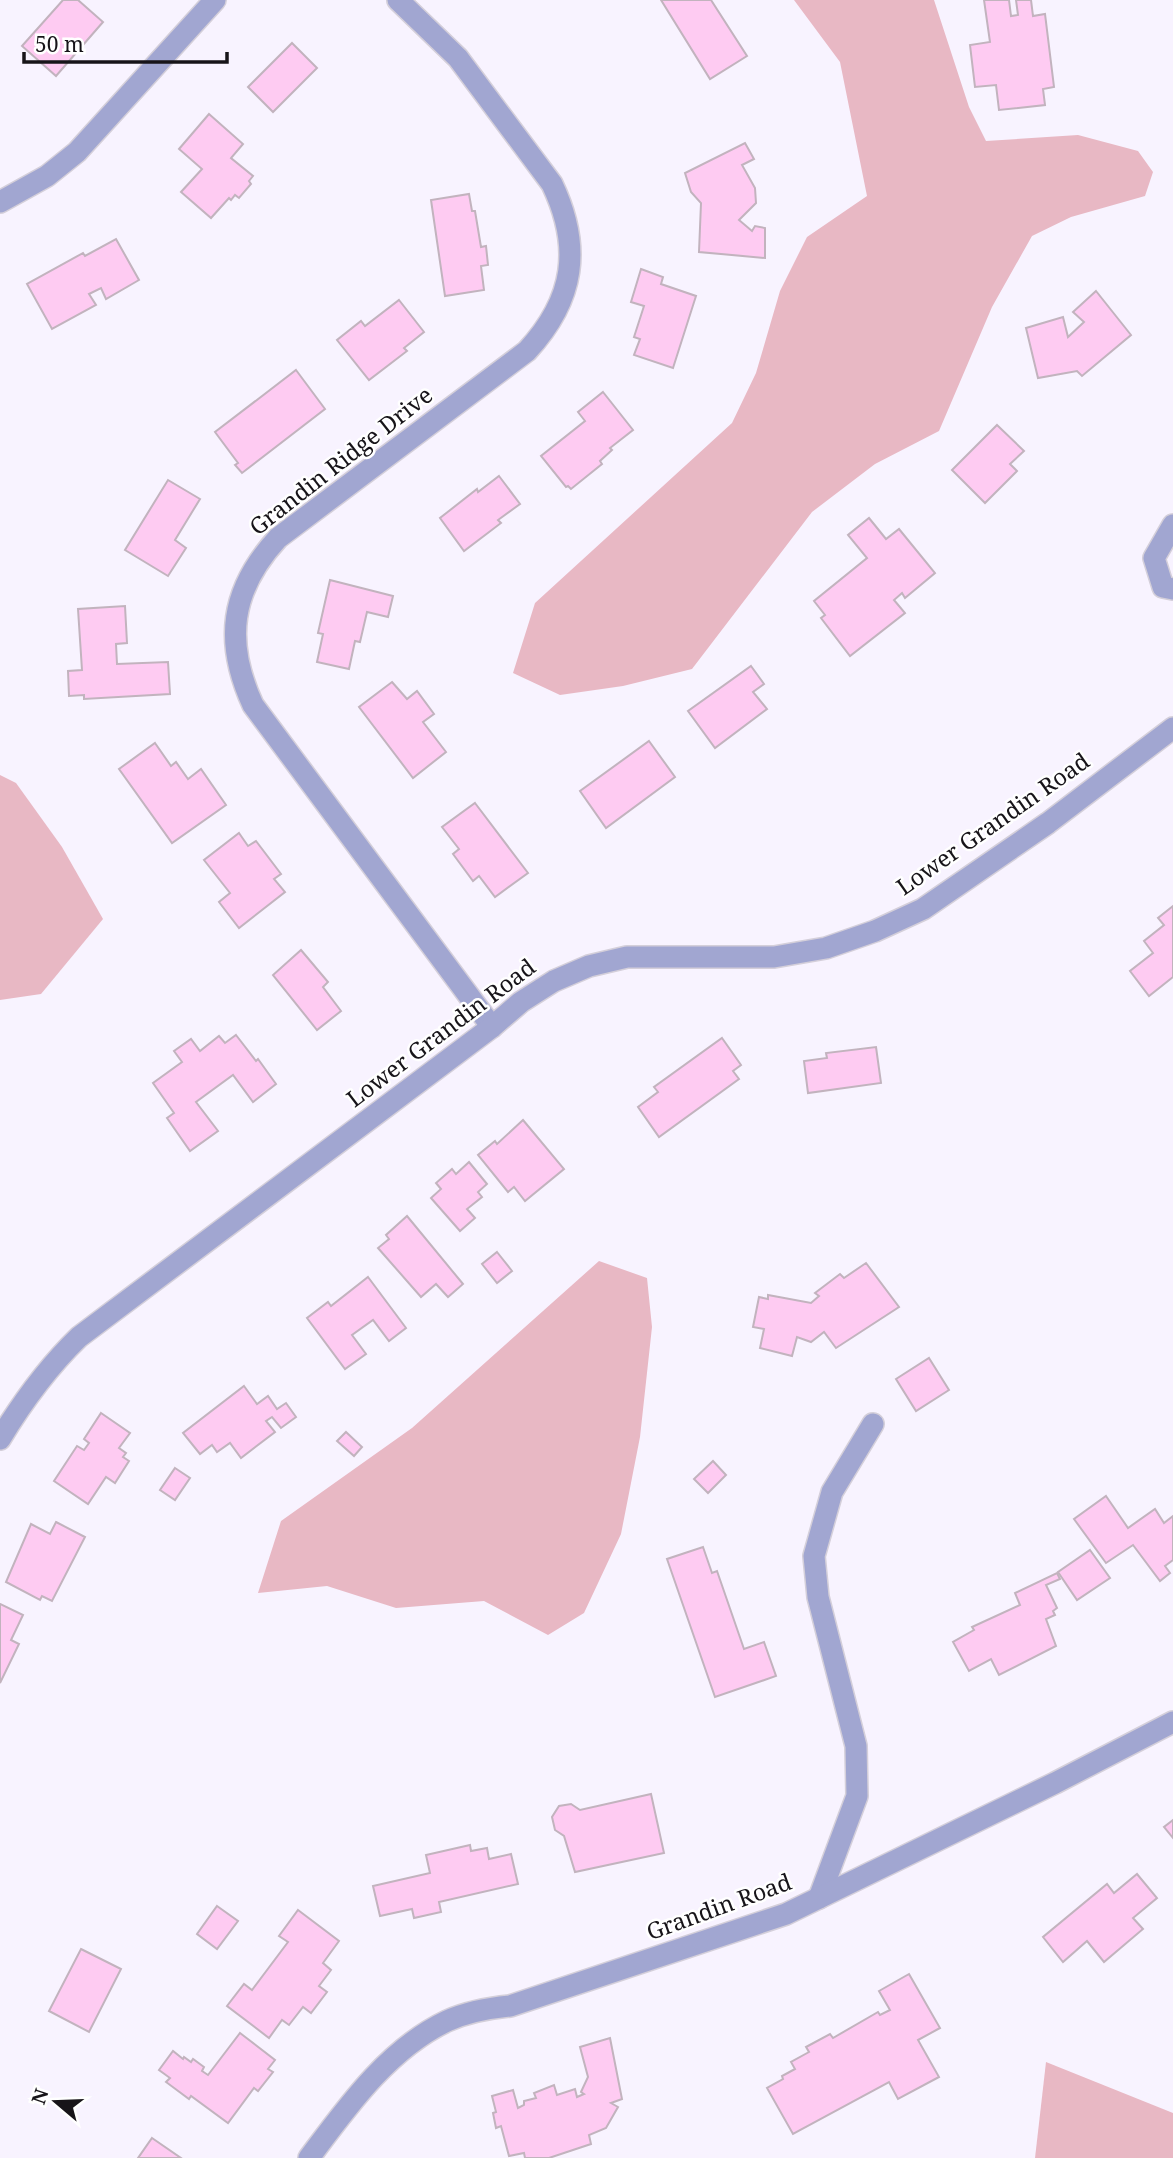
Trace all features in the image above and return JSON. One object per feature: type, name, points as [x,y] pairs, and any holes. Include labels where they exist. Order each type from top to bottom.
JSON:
[{"type":"street","points":[[0,202],[47,176],[77,152],[215,0]]},
{"type":"street","name":"Grandin Ridge Drive","points":[[398,0],[458,58],[552,184],[563,207],[569,233],[567,285],[545,332],[527,351],[278,538],[260,557],[247,580],[239,604],[234,630],[236,656],[253,705],[492,1027]]},
{"type":"street","points":[[1173,524],[1154,558],[1163,586],[1173,589]]},
{"type":"street","name":"Lower Grandin Road","points":[[0,1439],[28,1394],[55,1360],[79,1337],[554,981],[589,966],[627,957],[774,957],[826,947],[876,931],[923,909],[1048,823],[1173,728]]},
{"type":"street","points":[[819,1898],[857,1796],[856,1746],[818,1597],[814,1556],[832,1492],[873,1424]]},
{"type":"street","name":"Grandin Road","points":[[309,2158],[342,2114],[387,2065],[415,2039],[448,2020],[485,2009],[510,2006],[786,1914],[1055,1783],[1173,1721]]},
{"type":"shaded area","points":[[794,0],[934,0],[969,107],[986,141],[1078,135],[1138,151],[1153,172],[1145,196],[1071,217],[1032,236],[992,307],[939,431],[875,464],[812,512],[692,669],[623,686],[560,695],[513,673],[535,603],[732,423],[756,373],[780,291],[807,237],[867,196],[840,62]]},
{"type":"shaded area","points":[[0,775],[16,783],[62,847],[103,919],[41,994],[0,1000]]},
{"type":"shaded area","points":[[599,1261],[647,1278],[652,1327],[640,1437],[621,1534],[584,1613],[548,1635],[484,1601],[396,1608],[327,1586],[258,1593],[281,1521],[412,1428]]},
{"type":"shaded area","points":[[1046,2062],[1173,2113],[1173,2158],[1035,2158]]},
{"type":"building","points":[[63,0],[78,0],[103,22],[56,76],[22,46]]},
{"type":"building","points":[[661,0],[711,0],[747,56],[710,79]]},
{"type":"building","points":[[984,0],[1009,0],[1011,16],[1018,15],[1016,0],[1031,0],[1033,16],[1045,14],[1054,87],[1043,89],[1045,105],[999,110],[996,85],[975,87],[970,45],[990,42]]},
{"type":"building","points":[[292,43],[317,68],[273,112],[248,87]]},
{"type":"building","points":[[209,114],[243,144],[231,158],[253,176],[249,181],[251,184],[239,198],[235,195],[231,200],[229,198],[211,218],[181,192],[202,169],[179,149]]},
{"type":"building","points":[[745,143],[754,159],[742,165],[755,188],[756,203],[739,220],[752,231],[755,226],[765,228],[765,258],[699,252],[701,203],[691,192],[685,173]]},
{"type":"building","points":[[469,194],[481,247],[486,246],[488,265],[481,266],[484,290],[445,296],[431,200]]},
{"type":"building","points":[[116,239],[139,280],[106,299],[101,288],[89,294],[96,305],[52,329],[27,284],[83,253],[85,256]]},
{"type":"building","points":[[641,269],[663,277],[661,284],[696,296],[673,368],[634,355],[640,339],[634,337],[644,306],[631,302]]},
{"type":"building","points":[[1096,291],[1131,335],[1082,376],[1077,371],[1038,378],[1026,328],[1063,317],[1068,337],[1084,322],[1073,312]]},
{"type":"building","points":[[399,300],[424,332],[404,348],[407,351],[369,380],[337,340],[361,321],[365,326]]},
{"type":"building","points":[[296,370],[325,409],[242,473],[235,465],[238,463],[215,432]]},
{"type":"building","points":[[603,392],[633,430],[610,448],[612,450],[600,461],[602,464],[571,489],[566,487],[541,456],[585,421],[578,412]]},
{"type":"building","points":[[997,425],[1024,451],[1010,464],[1017,471],[985,503],[952,470]]},
{"type":"building","points":[[499,476],[520,504],[498,520],[501,523],[464,551],[440,518],[477,489],[478,492]]},
{"type":"building","points":[[168,480],[200,499],[175,540],[186,548],[168,576],[125,550]]},
{"type":"building","points":[[869,518],[886,539],[899,529],[935,573],[905,598],[902,593],[894,600],[905,613],[850,656],[821,618],[825,615],[814,601],[867,558],[848,535]]},
{"type":"building","points":[[330,580],[393,596],[388,617],[367,612],[360,642],[355,641],[349,669],[317,662],[323,634],[318,633]]},
{"type":"building","points":[[125,606],[127,643],[116,644],[117,664],[168,662],[170,694],[84,699],[84,695],[69,696],[68,671],[82,670],[78,609]]},
{"type":"building","points":[[751,666],[764,684],[753,692],[767,709],[715,748],[688,711]]},
{"type":"building","points":[[392,682],[407,699],[417,691],[434,714],[423,722],[446,752],[413,778],[359,707]]},
{"type":"building","points":[[649,741],[675,777],[606,828],[580,791]]},
{"type":"building","points":[[155,743],[171,766],[176,762],[188,779],[201,769],[226,805],[172,843],[119,769]]},
{"type":"building","points":[[475,803],[528,873],[495,897],[479,876],[473,881],[453,854],[459,849],[442,827]]},
{"type":"building","points":[[239,833],[248,846],[256,841],[281,874],[274,879],[285,892],[239,928],[219,902],[230,893],[204,860]]},
{"type":"building","points":[[1173,906],[1173,977],[1149,996],[1130,971],[1153,953],[1144,941],[1164,925],[1158,918]]},
{"type":"building","points":[[301,950],[328,982],[323,987],[341,1011],[317,1030],[273,975]]},
{"type":"building","points":[[236,1035],[276,1084],[253,1102],[233,1075],[196,1102],[218,1131],[190,1151],[167,1118],[174,1113],[153,1083],[182,1062],[174,1051],[191,1039],[200,1051],[219,1036],[225,1043]]},
{"type":"building","points":[[722,1038],[741,1065],[733,1071],[739,1079],[659,1137],[638,1107],[658,1092],[654,1087]]},
{"type":"building","points":[[876,1047],[881,1083],[808,1093],[804,1061],[827,1058],[826,1053]]},
{"type":"building","points":[[523,1120],[564,1169],[525,1201],[514,1187],[508,1192],[478,1155],[495,1141],[497,1144]]},
{"type":"building","points":[[469,1162],[487,1184],[478,1192],[482,1197],[467,1209],[475,1218],[460,1231],[431,1198],[441,1189],[436,1183],[452,1169],[456,1174]]},
{"type":"building","points":[[407,1216],[463,1284],[448,1297],[436,1284],[421,1297],[378,1248],[389,1239],[386,1235]]},
{"type":"building","points":[[497,1252],[512,1271],[497,1283],[482,1264]]},
{"type":"building","points":[[866,1263],[899,1307],[836,1348],[824,1332],[811,1342],[797,1337],[792,1356],[760,1348],[764,1329],[753,1327],[759,1297],[768,1299],[768,1295],[811,1303],[819,1296],[815,1293],[840,1274],[844,1278]]},
{"type":"building","points":[[368,1277],[406,1328],[389,1341],[373,1320],[352,1335],[366,1354],[345,1369],[307,1318],[328,1302],[331,1306]]},
{"type":"building","points":[[929,1358],[949,1390],[916,1411],[896,1379]]},
{"type":"building","points":[[244,1386],[257,1404],[268,1396],[277,1409],[286,1403],[296,1417],[281,1428],[272,1417],[266,1421],[275,1432],[241,1458],[230,1443],[217,1452],[212,1445],[200,1454],[183,1433]]},
{"type":"building","points":[[101,1413],[130,1433],[119,1448],[126,1453],[123,1457],[129,1461],[115,1483],[106,1477],[88,1504],[54,1481],[77,1446],[84,1450],[89,1443],[84,1439]]},
{"type":"building","points":[[346,1432],[362,1447],[354,1456],[337,1441]]},
{"type":"building","points":[[713,1461],[726,1475],[708,1493],[694,1479]]},
{"type":"building","points":[[175,1468],[190,1478],[175,1500],[160,1490]]},
{"type":"building","points":[[1106,1496],[1128,1528],[1155,1509],[1164,1523],[1173,1516],[1173,1560],[1165,1566],[1170,1573],[1160,1581],[1133,1545],[1106,1563],[1074,1519]]},
{"type":"building","points":[[56,1522],[85,1537],[52,1601],[42,1596],[40,1600],[6,1582],[31,1524],[50,1534]]},
{"type":"building","points":[[703,1547],[712,1573],[717,1571],[744,1649],[764,1642],[776,1676],[715,1697],[667,1559]]},
{"type":"building","points":[[1090,1550],[1110,1578],[1077,1600],[1058,1572]]},
{"type":"building","points":[[1057,1573],[1060,1579],[1046,1585],[1057,1608],[1053,1611],[1055,1615],[1046,1619],[1056,1646],[999,1675],[991,1659],[969,1671],[953,1642],[974,1630],[972,1627],[1020,1605],[1015,1593]]},
{"type":"building","points":[[0,1604],[23,1615],[11,1640],[19,1644],[0,1683]]},
{"type":"building","points":[[651,1794],[664,1853],[575,1872],[564,1836],[555,1830],[552,1817],[559,1806],[571,1804],[580,1810]]},
{"type":"building","points":[[1173,1820],[1173,1838],[1164,1827]]},
{"type":"building","points":[[470,1845],[471,1851],[487,1848],[489,1859],[511,1854],[518,1884],[439,1902],[441,1912],[414,1918],[412,1909],[380,1916],[373,1886],[430,1873],[426,1855]]},
{"type":"building","points":[[1137,1874],[1157,1898],[1133,1918],[1143,1929],[1104,1962],[1087,1941],[1063,1962],[1043,1937],[1107,1884],[1114,1893]]},
{"type":"building","points":[[217,1906],[238,1921],[217,1949],[197,1934]]},
{"type":"building","points":[[298,1910],[339,1941],[323,1963],[331,1970],[319,1986],[327,1992],[311,2013],[303,2007],[289,2025],[282,2020],[269,2038],[227,2006],[244,1984],[252,1990],[288,1942],[279,1936]]},
{"type":"building","points":[[81,1949],[121,1969],[89,2032],[49,2011]]},
{"type":"building","points":[[909,1974],[940,2028],[918,2040],[939,2077],[898,2099],[889,2082],[793,2134],[767,2088],[795,2069],[791,2062],[809,2052],[806,2047],[830,2034],[833,2038],[878,2012],[880,2015],[890,2010],[879,1991]]},
{"type":"building","points":[[240,2033],[275,2060],[268,2069],[273,2072],[258,2091],[254,2088],[228,2123],[191,2096],[189,2099],[166,2082],[170,2078],[159,2070],[173,2051],[183,2059],[184,2057],[191,2062],[193,2059],[204,2067],[202,2071],[208,2075]]},
{"type":"building","points":[[610,2038],[622,2099],[611,2103],[618,2107],[606,2128],[589,2135],[591,2144],[549,2158],[525,2158],[524,2153],[509,2156],[501,2126],[496,2128],[492,2096],[513,2090],[518,2108],[524,2105],[524,2101],[536,2098],[534,2093],[554,2085],[557,2095],[575,2089],[577,2097],[584,2094],[581,2092],[588,2077],[580,2047]]},
{"type":"building","points":[[152,2138],[181,2158],[138,2158]]}]
